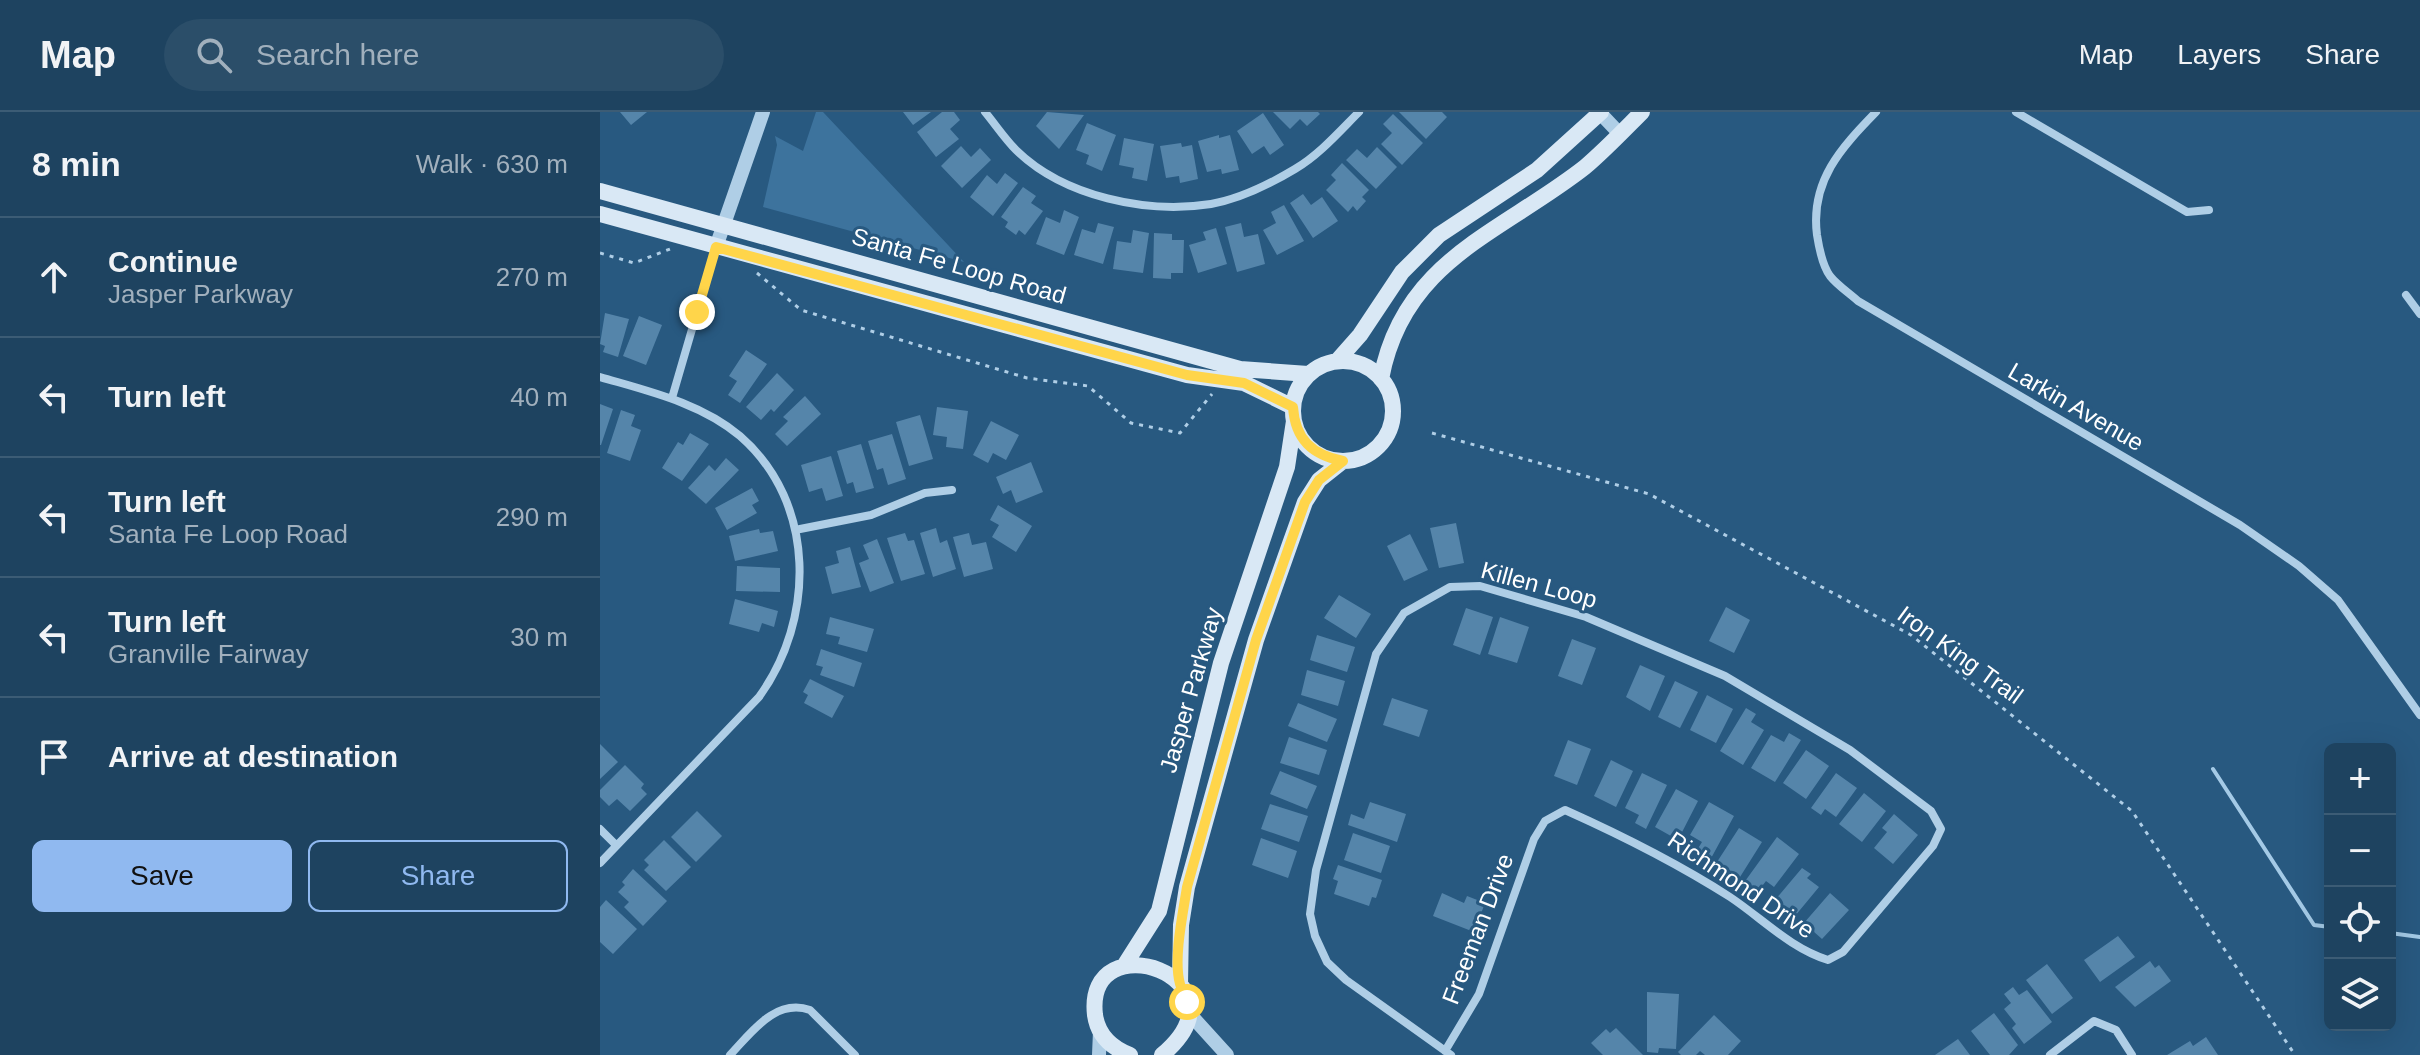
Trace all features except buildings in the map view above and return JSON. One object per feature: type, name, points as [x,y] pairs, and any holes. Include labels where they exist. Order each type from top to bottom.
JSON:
[{"type":"main road","points":[[1337,361],[1368,368],[1381,379],[1393,408],[1384,439],[1373,451],[1343,461],[1311,450],[1300,437],[1293,414],[1295,395],[1308,374],[1337,361],[1360,335],[1402,272],[1439,235],[1537,170],[1600,112]]},
{"type":"main road","points":[[1381,379],[1385,356],[1405,310],[1445,262],[1585,166],[1642,112]]},
{"type":"main road","name":"Santa Fe Loop Road","points":[[600,191],[1240,369],[1308,374]]},
{"type":"main road","name":"Santa Fe Loop Road","points":[[600,214],[1187,375],[1244,383],[1293,414]]},
{"type":"main road","name":"Jasper Parkway","points":[[1100,1031],[1095,1006],[1098,993],[1104,982],[1124,966],[1159,911],[1221,663],[1287,467],[1293,414]]},
{"type":"main road","name":"Jasper Parkway","points":[[1188,1012],[1180,984],[1181,925],[1187,887],[1256,640],[1305,502],[1319,480],[1343,461]]},
{"type":"main road","points":[[1124,966],[1155,966],[1180,984]]},
{"type":"main road","points":[[1162,1055],[1179,1038],[1188,1012]]},
{"type":"main road","points":[[1100,1031],[1118,1050],[1130,1055]]},
{"type":"street","points":[[672,398],[721,224],[763,112]]},
{"type":"street","points":[[985,112],[1017,151],[1056,179],[1112,200],[1168,207],[1213,204],[1260,188],[1298,168],[1359,112]]},
{"type":"street","points":[[1600,112],[1620,134]]},
{"type":"street","name":"Larkin Avenue","points":[[1876,112],[1848,141],[1825,175],[1813,209],[1819,249],[1829,275],[1858,301],[2240,525],[2299,566],[2338,600],[2420,715]]},
{"type":"street","points":[[2016,112],[2187,212],[2209,210]]},
{"type":"street","points":[[2406,295],[2420,314]]},
{"type":"street","points":[[600,377],[672,398],[739,436],[773,480],[795,530],[801,596],[780,669],[759,697],[600,863]]},
{"type":"street","points":[[795,530],[871,515],[925,493],[952,490]]},
{"type":"street","name":"Killen Loop","points":[[1448,1053],[1346,980],[1327,962],[1315,936],[1310,914],[1316,870],[1376,654],[1404,613],[1450,587],[1480,586],[1586,617],[1725,676],[1850,750],[1931,811],[1941,829]]},
{"type":"street","name":"Richmond Drive","points":[[1545,821],[1565,810],[1651,849],[1732,899],[1804,953],[1828,960],[1843,952],[1933,846],[1941,829]]},
{"type":"street","name":"Freeman Drive","points":[[1448,1053],[1479,994],[1534,839],[1545,821]]},
{"type":"street","points":[[600,829],[616,845]]},
{"type":"street","points":[[730,1055],[773,1013],[801,1007],[810,1010],[855,1055]]},
{"type":"street","points":[[1188,1012],[1227,1055]]},
{"type":"street","points":[[2050,1055],[2094,1021],[2116,1030],[2132,1055]]},
{"type":"street","points":[[1099,1055],[1100,1031]]},
{"type":"path","points":[[600,253],[634,263],[679,246]]},
{"type":"path","points":[[748,265],[801,310],[1027,378],[1088,386],[1131,423],[1180,433],[1206,397],[1222,389]]},
{"type":"path","name":"Iron King Trail","points":[[1432,433],[1649,494],[1911,635],[2132,811],[2295,1055]]},
{"type":"shaded area","points":[[816,112],[823,112],[964,262],[763,207],[777,145],[775,136],[803,151]]},
{"type":"waterway","points":[[2213,769],[2314,925],[2324,926]]},
{"type":"waterway","points":[[2396,934],[2420,937]]},
{"type":"route","points":[[697,312],[716,247],[1187,375],[1244,383],[1270,393],[1293,407],[1300,437],[1311,450],[1326,458],[1343,461],[1319,480],[1305,502],[1256,640],[1187,887],[1179,968],[1180,984],[1187,1002]]}]
